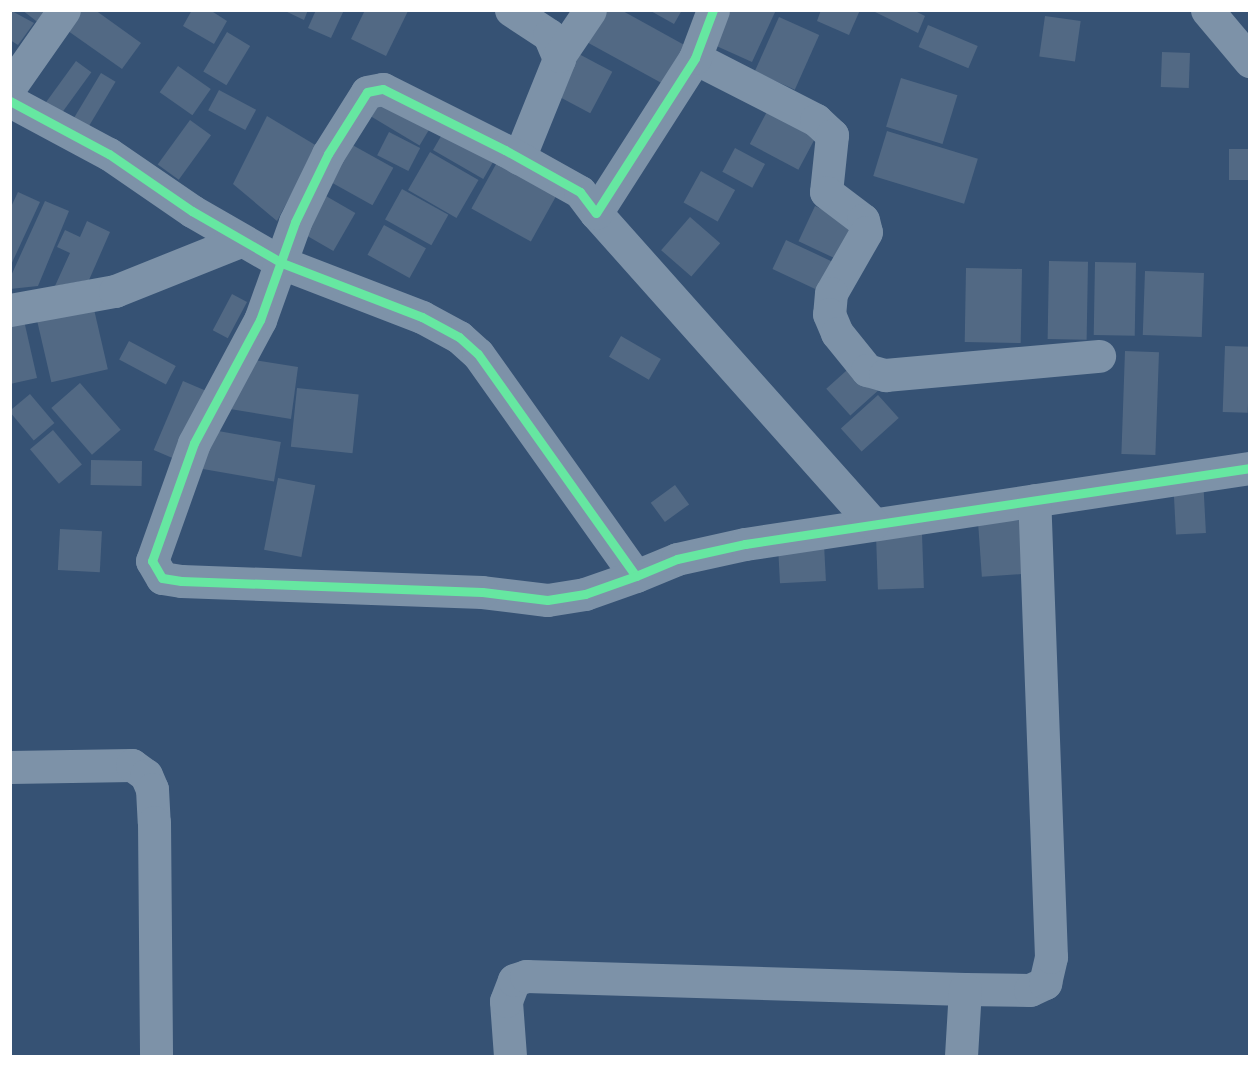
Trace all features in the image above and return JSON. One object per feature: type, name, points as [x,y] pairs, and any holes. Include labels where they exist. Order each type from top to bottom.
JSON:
[{"type":"street","points":[[10,87],[64,10]]},
{"type":"street","points":[[511,10],[549,35],[559,56]]},
{"type":"street","points":[[519,158],[557,72],[559,56],[590,10]]},
{"type":"street","points":[[596,213],[695,58],[713,10]]},
{"type":"street","points":[[1207,10],[1250,61]]},
{"type":"street","points":[[695,58],[816,120],[832,135],[826,192],[863,220],[866,232],[831,293],[829,314],[837,333],[867,370],[885,375],[1099,356]]},
{"type":"street","points":[[873,524],[596,213],[580,192],[519,158],[383,89],[372,89],[351,111],[328,154],[260,320],[194,443],[153,550],[154,571],[182,581],[482,592],[547,600],[585,594],[688,556],[873,524],[1250,468]]},
{"type":"street","points":[[10,101],[109,154],[240,241],[282,263],[422,317],[459,337],[478,354],[636,576]]},
{"type":"street","points":[[10,310],[115,291],[240,241]]},
{"type":"street","points":[[510,1056],[506,1001],[514,980],[526,976],[964,989],[1038,988],[1050,973],[1034,500]]},
{"type":"street","points":[[10,767],[132,765],[146,775],[154,822],[156,1056]]},
{"type":"street","points":[[961,1056],[964,989]]},
{"type":"building","points":[[10,10],[34,23],[18,45],[10,40]]},
{"type":"building","points":[[22,10],[50,10],[40,24]]},
{"type":"building","points":[[72,10],[95,10],[141,43],[122,69],[61,26]]},
{"type":"building","points":[[192,10],[210,10],[227,21],[214,44],[183,26]]},
{"type":"building","points":[[283,10],[308,10],[304,20]]},
{"type":"building","points":[[316,10],[344,10],[331,38],[308,28]]},
{"type":"building","points":[[365,10],[408,11],[386,56],[351,39]]},
{"type":"building","points":[[599,10],[621,10],[688,47],[667,86],[583,40]]},
{"type":"building","points":[[649,10],[682,10],[674,24]]},
{"type":"building","points":[[727,10],[776,10],[752,62],[712,44]]},
{"type":"building","points":[[821,10],[860,10],[849,35],[817,21]]},
{"type":"building","points":[[871,10],[913,10],[925,16],[918,33]]},
{"type":"building","points":[[1045,16],[1081,21],[1075,62],[1039,57]]},
{"type":"building","points":[[779,17],[819,35],[795,90],[755,72]]},
{"type":"building","points":[[928,25],[978,46],[968,68],[919,47]]},
{"type":"building","points":[[227,32],[250,46],[226,85],[203,71]]},
{"type":"building","points":[[1162,52],[1190,53],[1189,88],[1161,87]]},
{"type":"building","points":[[577,53],[612,72],[590,113],[555,94]]},
{"type":"building","points":[[76,61],[91,72],[59,117],[44,105]]},
{"type":"building","points":[[178,66],[211,89],[192,115],[160,92]]},
{"type":"building","points":[[101,73],[116,82],[85,132],[71,124]]},
{"type":"building","points":[[901,78],[957,95],[943,144],[886,127]]},
{"type":"building","points":[[219,90],[256,110],[245,130],[208,110]]},
{"type":"building","points":[[387,91],[435,120],[420,146],[372,117]]},
{"type":"building","points":[[770,106],[819,132],[798,170],[750,144]]},
{"type":"building","points":[[267,116],[317,146],[277,221],[233,184]]},
{"type":"building","points":[[190,120],[211,135],[179,180],[158,164]]},
{"type":"building","points":[[448,124],[498,153],[483,179],[433,150]]},
{"type":"building","points":[[887,131],[978,159],[964,204],[873,176]]},
{"type":"building","points":[[389,132],[420,148],[408,171],[377,155]]},
{"type":"building","points":[[347,142],[393,168],[373,205],[326,180]]},
{"type":"building","points":[[735,148],[765,164],[752,188],[722,172]]},
{"type":"building","points":[[1229,149],[1250,149],[1250,180],[1229,180]]},
{"type":"building","points":[[430,152],[478,180],[456,218],[408,190]]},
{"type":"building","points":[[500,157],[559,190],[531,242],[471,209]]},
{"type":"building","points":[[701,171],[735,190],[718,221],[684,202]]},
{"type":"building","points":[[402,189],[448,215],[431,245],[385,220]]},
{"type":"building","points":[[18,192],[40,202],[10,267],[10,209]]},
{"type":"building","points":[[319,192],[355,213],[333,251],[297,230]]},
{"type":"building","points":[[45,201],[69,211],[38,286],[10,289],[10,278]]},
{"type":"building","points":[[815,206],[854,224],[837,260],[799,241]]},
{"type":"building","points":[[690,217],[720,243],[691,276],[661,250]]},
{"type":"building","points":[[87,221],[110,232],[89,280],[55,286],[70,253],[57,247],[65,230],[80,237]]},
{"type":"building","points":[[384,225],[426,248],[409,278],[368,255]]},
{"type":"building","points":[[786,240],[834,262],[821,291],[772,269]]},
{"type":"building","points":[[1049,261],[1088,262],[1087,340],[1048,339]]},
{"type":"building","points":[[1095,262],[1136,263],[1135,336],[1094,335]]},
{"type":"building","points":[[966,268],[1022,269],[1021,343],[965,342]]},
{"type":"building","points":[[1145,271],[1204,273],[1202,337],[1143,335]]},
{"type":"building","points":[[232,294],[247,302],[228,338],[213,330]]},
{"type":"building","points":[[93,305],[108,369],[51,382],[36,318]]},
{"type":"building","points":[[23,316],[37,378],[10,384],[10,319]]},
{"type":"building","points":[[621,336],[661,359],[649,380],[609,357]]},
{"type":"building","points":[[129,341],[176,366],[166,384],[119,360]]},
{"type":"building","points":[[1225,346],[1250,347],[1248,413],[1223,412]]},
{"type":"building","points":[[1125,351],[1159,352],[1155,455],[1121,454]]},
{"type":"building","points":[[248,359],[298,367],[291,419],[224,408]]},
{"type":"building","points":[[856,362],[880,389],[850,416],[826,389]]},
{"type":"building","points":[[183,381],[209,392],[179,461],[154,450]]},
{"type":"building","points":[[80,383],[121,430],[92,455],[51,408]]},
{"type":"building","points":[[297,388],[359,394],[352,453],[291,447]]},
{"type":"building","points":[[30,394],[54,423],[34,440],[10,412]]},
{"type":"building","points":[[878,395],[899,418],[862,451],[841,428]]},
{"type":"building","points":[[207,429],[281,442],[274,481],[200,468]]},
{"type":"building","points":[[53,430],[82,464],[59,484],[30,449]]},
{"type":"building","points":[[91,460],[142,461],[142,486],[91,485]]},
{"type":"building","points":[[1203,477],[1206,533],[1176,534],[1173,479]]},
{"type":"building","points":[[278,478],[315,485],[301,557],[264,550]]},
{"type":"building","points":[[675,485],[689,504],[665,522],[651,503]]},
{"type":"building","points":[[1021,520],[1025,574],[982,577],[978,523]]},
{"type":"building","points":[[60,529],[102,531],[100,572],[58,570]]},
{"type":"building","points":[[922,534],[924,588],[878,590],[876,536]]},
{"type":"building","points":[[824,544],[826,581],[780,583],[778,546]]},
{"type":"cycle path","points":[[636,576],[585,594],[547,600],[482,592],[181,581],[162,578],[152,561],[194,443],[260,320],[295,222],[328,154],[367,92],[383,89],[505,150],[580,192],[596,213],[695,58],[713,10]]},
{"type":"cycle path","points":[[10,101],[109,154],[192,211],[282,263],[422,317],[459,337],[478,354],[636,576],[677,559],[745,544],[1250,468]]}]
